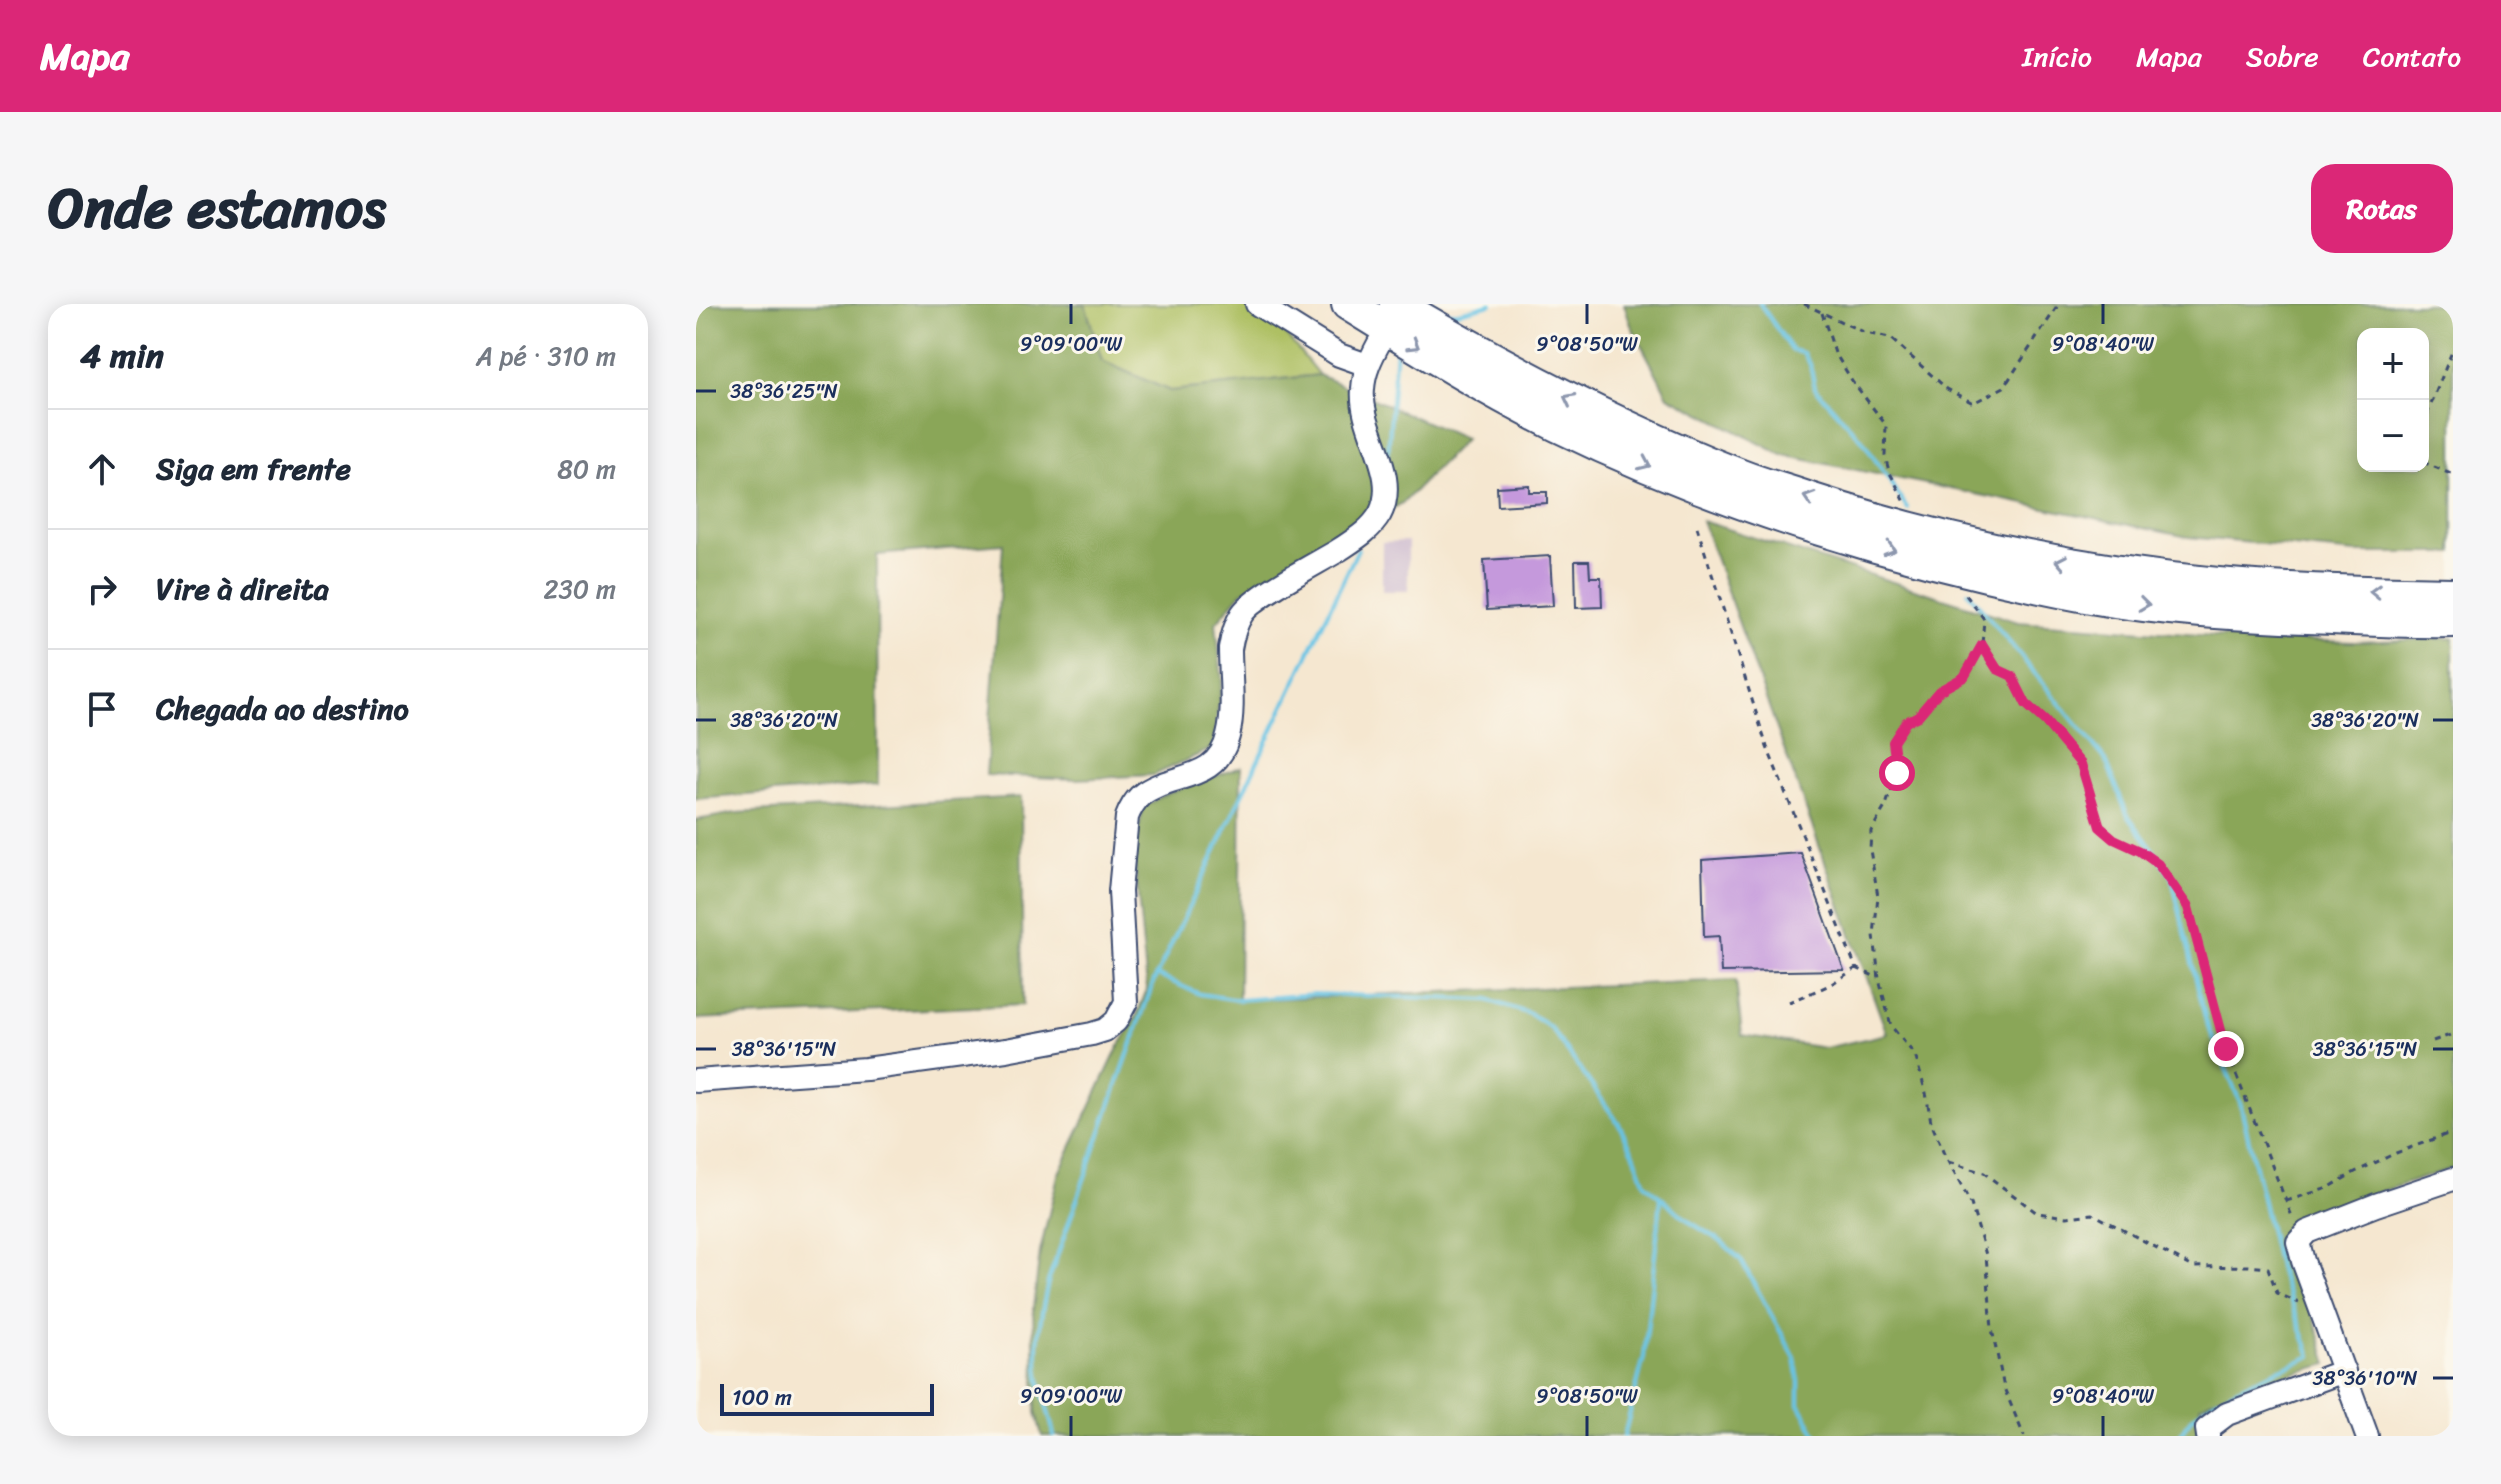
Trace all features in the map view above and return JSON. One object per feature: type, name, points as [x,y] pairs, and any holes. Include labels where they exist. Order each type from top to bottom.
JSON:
[{"type":"highway","points":[[1348,304],[1428,354],[1556,424],[1665,473],[1780,515],[1939,564],[2092,597],[2214,613],[2405,622],[2453,621]]},
{"type":"highway","points":[[1396,304],[1485,356],[1609,420],[1743,476],[1871,518],[1989,547],[2089,567],[2218,584],[2453,594]]},
{"type":"street","points":[[1257,304],[1339,355],[1367,365]]},
{"type":"street","points":[[696,1081],[866,1069],[1006,1050],[1092,1034],[1105,1030],[1116,1021],[1126,1002],[1120,891],[1124,830],[1132,806],[1153,789],[1196,773],[1218,758],[1229,735],[1230,649],[1241,615],[1256,601],[1364,533],[1384,505],[1386,484],[1363,404],[1362,389],[1367,365],[1379,343]]},
{"type":"street","points":[[2367,1436],[2296,1232],[2307,1232],[2453,1179]]},
{"type":"street","points":[[2208,1436],[2207,1429],[2227,1414],[2344,1371]]},
{"type":"path","points":[[1804,304],[1865,333],[1890,338],[1947,389],[1973,403],[2004,387],[2059,304]]},
{"type":"path","points":[[1822,313],[1835,353],[1886,425],[1885,456],[1908,509]]},
{"type":"path","points":[[2429,409],[2453,349]]},
{"type":"path","points":[[2429,465],[2453,475]]},
{"type":"path","points":[[1697,527],[1767,747],[1856,968],[1879,979]]},
{"type":"path","points":[[1960,587],[1984,619],[1982,645],[1964,677],[1939,691],[1918,716],[1906,722],[1893,742],[1897,773],[1886,805],[1871,831],[1870,850],[1878,896],[1874,935],[1879,979],[1891,1026],[1915,1055],[1931,1122],[1971,1204],[1986,1255],[1992,1329],[2004,1388],[2024,1436]]},
{"type":"path","points":[[1982,645],[1997,669],[2012,676],[2026,704],[2045,721],[2081,764],[2100,827],[2114,839],[2140,851],[2158,864],[2188,907],[2226,1049],[2296,1232]]},
{"type":"path","points":[[1789,1002],[1830,985],[1856,968]]},
{"type":"path","points":[[2433,1041],[2453,1034]]},
{"type":"path","points":[[2286,1201],[2328,1188],[2396,1153],[2453,1132]]},
{"type":"path","points":[[1948,1162],[1984,1173],[2037,1213],[2067,1217],[2093,1214],[2193,1267],[2268,1268],[2277,1293],[2301,1304],[2319,1304]]},
{"type":"shaded area","points":[[1408,541],[1408,591],[1382,591],[1382,542]]},
{"type":"green space","points":[[696,304],[1085,304],[1102,361],[1170,391],[1319,375],[1465,439],[1405,501],[1307,565],[1242,592],[1216,623],[1222,680],[1213,748],[1154,775],[1077,779],[986,775],[1003,544],[877,555],[878,785],[696,799]]},
{"type":"green space","points":[[1085,304],[1261,304],[1319,375],[1170,391],[1102,361]]},
{"type":"green space","points":[[1624,304],[2453,304],[2453,553],[2356,553],[2188,537],[1782,455],[1668,396],[1631,325]]},
{"type":"green space","points":[[1702,521],[2018,622],[2257,639],[2355,642],[2453,638],[2453,1168],[2294,1223],[2289,1235],[2328,1364],[2234,1389],[2200,1406],[2196,1436],[1042,1436],[1036,1412],[1033,1308],[1040,1252],[1058,1175],[1118,1048],[1135,1020],[1147,989],[1134,854],[1143,808],[1163,795],[1241,767],[1239,1000],[1736,980],[1742,1035],[1825,1048],[1887,1034]]},
{"type":"green space","points":[[1021,797],[1023,1005],[696,1019],[696,820],[736,813]]},
{"type":"building","points":[[1529,485],[1529,492],[1547,492],[1547,503],[1498,506],[1497,487]]},
{"type":"building","points":[[1550,556],[1553,606],[1487,610],[1484,560]]},
{"type":"building","points":[[1575,561],[1589,561],[1590,577],[1601,577],[1602,607],[1576,608]]},
{"type":"building","points":[[1801,853],[1844,970],[1721,972],[1719,936],[1704,937],[1702,860]]},
{"type":"waterway","points":[[1439,312],[1458,312],[1491,304]]},
{"type":"waterway","points":[[1760,304],[1792,350],[1803,353],[1810,364],[1815,388],[1862,440],[1908,509]]},
{"type":"waterway","points":[[1388,454],[1396,347]]},
{"type":"waterway","points":[[1054,1436],[1038,1369],[1038,1344],[1048,1282],[1153,983],[1358,549]]},
{"type":"waterway","points":[[1968,592],[2106,760],[2127,814],[2171,875],[2206,1021],[2240,1102],[2278,1267],[2311,1356],[2219,1398],[2188,1422],[2180,1436]]},
{"type":"waterway","points":[[1156,975],[1200,994],[1239,1000],[1315,994],[1488,1000],[1530,1014],[1551,1028],[1619,1124],[1645,1184],[1741,1260],[1795,1358],[1799,1404],[1817,1436]]},
{"type":"waterway","points":[[1624,1436],[1644,1357],[1661,1199]]},
{"type":"route","points":[[1897,773],[1893,742],[1906,722],[1918,716],[1939,691],[1964,677],[1982,645],[1997,669],[2012,676],[2026,704],[2045,721],[2081,764],[2100,827],[2114,839],[2140,851],[2158,864],[2188,907],[2226,1049]]}]
